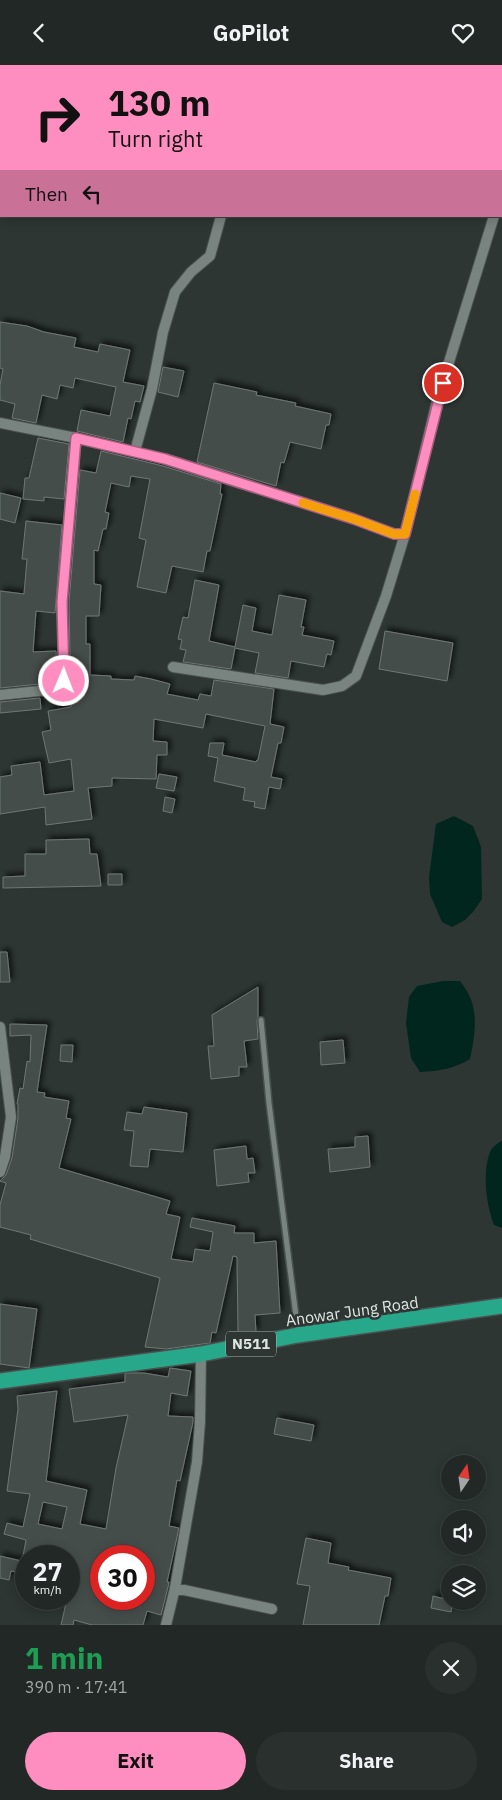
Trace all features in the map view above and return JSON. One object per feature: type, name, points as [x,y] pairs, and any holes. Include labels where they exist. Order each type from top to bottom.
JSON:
[{"type":"highway","name":"Anowar Jung Road","points":[[0,1381],[201,1354],[298,1335],[502,1307]]},
{"type":"street","points":[[138,444],[152,389],[163,332],[175,292],[191,272],[210,256],[221,217]]},
{"type":"street","points":[[172,667],[323,689],[342,686],[356,676],[386,596],[405,534],[437,401],[494,217]]},
{"type":"street","points":[[0,423],[76,438],[165,459],[354,519],[394,534],[405,534]]},
{"type":"street","points":[[0,695],[58,689],[64,681],[62,602],[76,438]]},
{"type":"street","points":[[0,1027],[12,1117],[5,1157],[0,1172]]},
{"type":"street","points":[[166,1625],[175,1588],[197,1462],[201,1354]]},
{"type":"street","points":[[175,1588],[272,1609]]},
{"type":"lane","points":[[262,1020],[269,1103],[298,1335]]},
{"type":"shaded area","points":[[454,816],[473,826],[481,847],[482,899],[465,920],[452,927],[442,922],[430,894],[429,877],[436,824]]},
{"type":"shaded area","points":[[443,981],[460,981],[472,1002],[475,1027],[470,1059],[446,1069],[420,1072],[411,1058],[406,1023],[409,997],[417,986]]},
{"type":"shaded area","points":[[501,1141],[502,1228],[494,1225],[491,1217],[486,1179],[490,1152]]},
{"type":"building","points":[[0,322],[27,326],[44,332],[76,338],[74,347],[98,352],[100,344],[130,350],[123,382],[144,386],[140,402],[135,401],[131,419],[128,418],[123,442],[77,431],[81,410],[110,416],[116,387],[75,378],[73,388],[60,385],[57,399],[42,395],[36,423],[12,418],[15,404],[0,400],[3,369],[0,368]]},
{"type":"building","points":[[163,367],[184,371],[178,397],[158,392]]},
{"type":"building","points":[[214,383],[257,392],[256,395],[296,403],[295,406],[331,414],[329,425],[326,425],[321,449],[290,442],[284,463],[281,462],[276,486],[197,462]]},
{"type":"building","points":[[38,438],[69,444],[64,499],[44,497],[44,501],[23,499],[25,478],[29,478]]},
{"type":"building","points":[[101,451],[163,466],[221,484],[220,494],[222,494],[210,551],[207,551],[203,572],[172,566],[166,593],[137,587],[146,540],[139,538],[150,479],[131,476],[129,487],[111,483],[105,512],[109,513],[106,529],[103,529],[98,551],[94,550],[94,584],[101,585],[99,616],[86,616],[86,644],[90,644],[90,675],[111,676],[111,679],[134,680],[135,676],[151,679],[170,684],[167,694],[198,700],[200,694],[211,696],[214,680],[274,689],[270,724],[284,727],[281,743],[278,743],[271,777],[282,779],[280,789],[269,787],[265,809],[254,807],[255,802],[243,800],[245,788],[214,781],[218,758],[208,756],[210,743],[224,743],[222,755],[256,762],[265,726],[206,714],[203,728],[154,719],[153,741],[167,742],[167,755],[157,755],[156,779],[112,778],[112,786],[88,788],[92,819],[46,825],[45,807],[0,814],[0,777],[12,775],[11,766],[40,762],[44,795],[74,791],[71,759],[49,763],[42,732],[51,730],[48,711],[71,707],[69,602],[80,470],[96,473]]},
{"type":"building","points":[[0,493],[21,498],[15,523],[0,519]]},
{"type":"building","points":[[26,521],[62,525],[55,613],[36,611],[33,652],[56,651],[57,679],[55,682],[40,682],[40,684],[0,688],[0,591],[24,594],[27,559],[22,559]]},
{"type":"building","points":[[195,580],[219,585],[209,641],[235,647],[243,605],[256,608],[252,631],[272,635],[279,595],[306,600],[301,627],[304,627],[302,635],[334,641],[331,655],[327,654],[324,667],[291,661],[288,678],[255,673],[259,653],[235,648],[231,669],[183,662],[186,650],[180,649],[182,640],[178,639],[183,617],[188,618]]},
{"type":"building","points":[[385,631],[453,643],[447,681],[379,669]]},
{"type":"building","points":[[40,698],[41,709],[0,713],[0,702]]},
{"type":"building","points":[[159,774],[177,777],[174,791],[156,788]]},
{"type":"building","points":[[165,797],[175,799],[172,813],[163,811]]},
{"type":"building","points":[[89,839],[90,854],[97,854],[101,886],[3,888],[3,877],[25,876],[25,854],[46,854],[46,840]]},
{"type":"building","points":[[108,874],[122,874],[122,885],[108,885]]},
{"type":"building","points":[[0,952],[7,952],[10,982],[0,982]]},
{"type":"building","points":[[258,987],[258,1039],[244,1041],[247,1067],[239,1067],[239,1076],[211,1079],[208,1046],[214,1046],[212,1015]]},
{"type":"building","points":[[10,1024],[47,1025],[37,1092],[45,1093],[44,1097],[69,1101],[66,1118],[71,1119],[59,1168],[170,1201],[166,1214],[180,1217],[171,1259],[193,1262],[195,1249],[210,1251],[213,1232],[190,1227],[192,1218],[235,1226],[234,1233],[254,1233],[254,1243],[276,1241],[280,1313],[255,1315],[256,1332],[238,1332],[237,1257],[233,1256],[216,1333],[212,1332],[210,1343],[166,1349],[145,1347],[160,1278],[30,1239],[31,1235],[0,1227],[0,1205],[6,1183],[0,1181],[6,1175],[12,1158],[20,1088],[23,1089],[27,1061],[30,1062],[31,1035],[10,1036]]},
{"type":"building","points":[[343,1040],[345,1063],[321,1065],[320,1042]]},
{"type":"building","points":[[61,1045],[73,1045],[72,1062],[60,1061]]},
{"type":"building","points":[[144,1107],[187,1113],[183,1152],[150,1149],[148,1167],[130,1166],[134,1131],[124,1130],[127,1112],[142,1114]]},
{"type":"building","points":[[368,1136],[370,1167],[330,1172],[328,1149],[355,1147],[355,1137]]},
{"type":"building","points":[[246,1146],[247,1159],[253,1158],[255,1173],[248,1173],[249,1182],[217,1186],[214,1150]]},
{"type":"building","points":[[0,1304],[37,1309],[29,1368],[0,1364]]},
{"type":"building","points":[[170,1368],[191,1371],[187,1396],[171,1393],[168,1416],[193,1417],[193,1422],[180,1481],[177,1480],[169,1526],[179,1528],[161,1615],[147,1611],[143,1625],[92,1625],[74,1620],[73,1625],[61,1625],[64,1610],[80,1610],[80,1545],[25,1545],[26,1540],[4,1534],[7,1523],[23,1527],[30,1494],[7,1491],[18,1409],[17,1396],[57,1391],[46,1481],[87,1490],[80,1524],[106,1529],[116,1468],[128,1415],[74,1422],[69,1389],[125,1382],[126,1373],[144,1373],[168,1377]],"holes":[[[43,1502],[67,1507],[62,1529],[38,1524]]]},
{"type":"building","points":[[277,1418],[314,1425],[311,1441],[274,1434]]},
{"type":"building","points":[[306,1538],[331,1543],[328,1563],[349,1567],[348,1570],[391,1578],[388,1596],[385,1596],[379,1625],[303,1625],[310,1586],[297,1584]]},
{"type":"building","points":[[0,1556],[15,1559],[15,1572],[11,1571],[9,1580],[0,1578]]},
{"type":"building","points":[[433,1596],[441,1598],[441,1610],[431,1608]]},
{"type":"slow traffic","points":[[303,503],[394,534],[405,534],[415,494]]},
{"type":"route","points":[[64,681],[62,602],[76,438],[165,459],[354,519],[394,534],[405,534],[443,383]]}]
